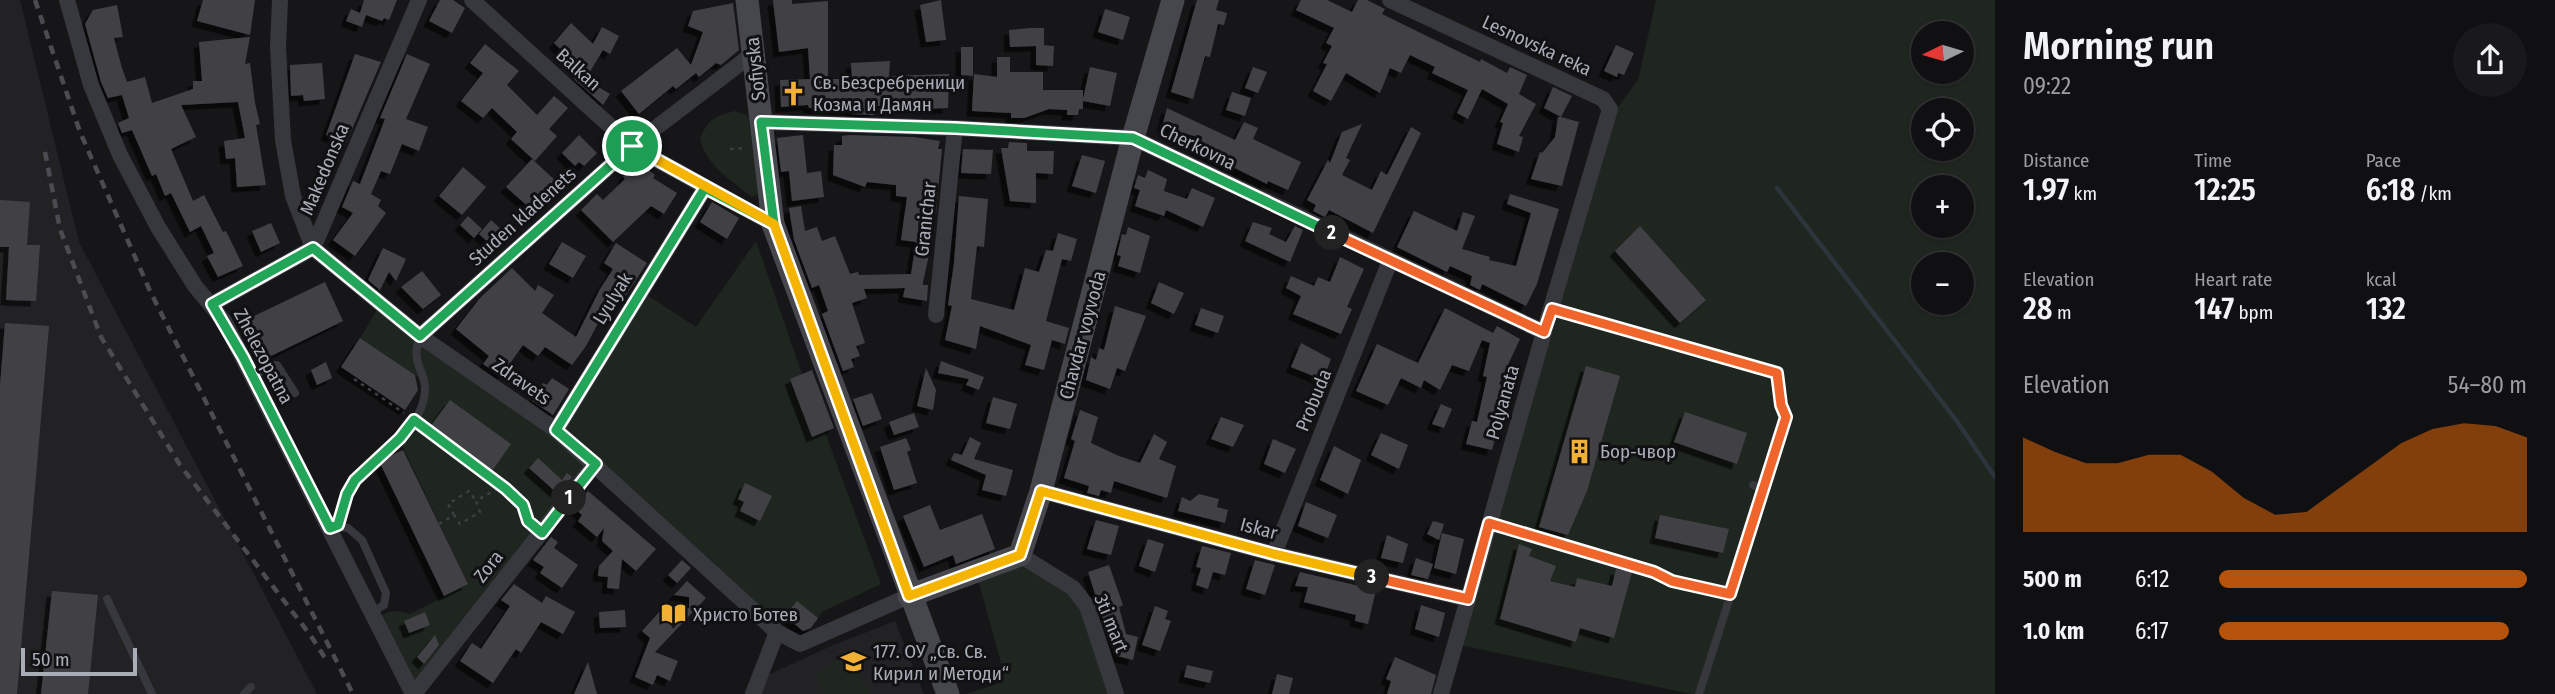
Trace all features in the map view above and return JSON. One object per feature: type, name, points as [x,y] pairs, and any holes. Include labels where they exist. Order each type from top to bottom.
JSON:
[{"type":"street","name":"Zhelezopatna","points":[[67,0],[91,85],[120,155],[158,228],[195,286],[224,321],[334,527],[413,694]]},
{"type":"street","name":"Zdravets","points":[[280,0],[278,47],[283,140],[293,196],[313,248],[420,336],[556,430],[777,632],[800,644],[909,596]]},
{"type":"street","name":"Makedonska","points":[[313,248],[419,0]]},
{"type":"street","name":"Balkan","points":[[472,0],[632,146],[774,224]]},
{"type":"street","name":"Sofiyska","points":[[747,0],[774,224],[909,596],[948,694]]},
{"type":"street","name":"Chavdar voyvoda","points":[[1020,555],[1041,491],[1133,138],[1173,0]]},
{"type":"street","name":"Lesnovska reka","points":[[1390,0],[1603,99],[1610,109],[1606,124]]},
{"type":"street","name":"Studen kladenets","points":[[420,336],[632,146],[754,53]]},
{"type":"street","name":"Cherkovna","points":[[761,122],[955,128],[1133,138],[1544,332]]},
{"type":"street","name":"Polyanata","points":[[1441,694],[1606,124]]},
{"type":"street","name":"Granichar","points":[[936,315],[955,128]]},
{"type":"street","name":"Lyulyak","points":[[556,430],[705,188]]},
{"type":"street","points":[[212,304],[313,248]]},
{"type":"street","name":"Probuda","points":[[1274,554],[1390,261]]},
{"type":"street","name":"Zora","points":[[413,694],[596,464]]},
{"type":"street","name":"Iskar","points":[[1041,491],[1274,554],[1468,599]]},
{"type":"street","points":[[909,596],[1020,555]]},
{"type":"street","name":"3ti mart","points":[[1020,555],[1073,588],[1087,606],[1116,694]]},
{"type":"street","points":[[753,694],[777,632]]},
{"type":"lane","points":[[1552,309],[1777,373],[1781,405],[1786,417],[1699,694]]},
{"type":"lane","points":[[372,612],[384,605],[386,593],[362,540],[348,528],[334,527],[355,480],[400,438],[421,409],[426,385],[425,377],[415,360],[415,349],[420,336]]},
{"type":"lane","points":[[253,376],[277,365],[295,393]]},
{"type":"lane","points":[[1753,485],[1763,489]]},
{"type":"lane","points":[[1489,523],[1654,572]]},
{"type":"lane","points":[[107,598],[152,694]]},
{"type":"path","points":[[730,149],[754,146]]},
{"type":"path","points":[[354,379],[502,486],[523,505],[528,521],[542,533]]},
{"type":"path","points":[[476,501],[502,486]]},
{"type":"path","points":[[469,491],[476,501],[481,512],[460,524],[448,504],[469,491]]},
{"type":"path","points":[[439,524],[454,515]]},
{"type":"path","points":[[1654,572],[1672,581],[1730,594]]},
{"type":"shaded area","points":[[0,0],[20,0],[79,242],[317,694],[0,694]]},
{"type":"shaded area","points":[[1656,0],[1995,0],[1995,694],[1691,694],[1455,644],[1606,123],[1638,80]]},
{"type":"shaded area","points":[[735,111],[747,115],[749,120],[758,194],[752,197],[714,164],[700,138],[713,119]]},
{"type":"shaded area","points":[[756,241],[802,374],[790,380],[799,401],[813,408],[802,412],[812,437],[825,432],[881,584],[822,612],[818,618],[797,601],[775,630],[595,465],[414,694],[375,620],[391,612],[410,614],[468,584],[399,439],[421,409],[424,381],[360,338],[381,303],[556,429],[641,291],[696,327]]},
{"type":"shaded area","points":[[1020,555],[1073,588],[1116,694],[966,694],[1000,683],[1004,674],[976,572]]},
{"type":"shaded area","name":"177. ОУ „Св. Св. Кирил и Методи“","points":[[895,621],[924,694],[753,694],[759,679],[831,646]]},
{"type":"shaded area","points":[[845,655],[871,694],[825,694],[814,677]]},
{"type":"building","points":[[203,0],[255,0],[250,35],[197,21]]},
{"type":"building","points":[[364,0],[397,0],[389,20],[384,18],[382,21],[366,15],[362,27],[346,21],[351,9],[360,13]]},
{"type":"building","points":[[440,0],[453,0],[465,8],[452,33],[429,21]]},
{"type":"building","points":[[773,0],[792,0],[792,4],[828,1],[828,79],[852,79],[851,63],[890,61],[889,76],[949,74],[948,108],[875,106],[874,115],[851,114],[851,110],[809,108],[808,105],[781,107],[780,80],[810,79],[808,48],[779,52]]},
{"type":"building","points":[[941,0],[946,40],[926,42],[920,5]]},
{"type":"building","points":[[1197,0],[1219,0],[1216,10],[1227,13],[1224,25],[1218,24],[1210,57],[1205,56],[1193,99],[1171,92]]},
{"type":"building","points":[[1301,0],[1327,0],[1352,12],[1358,0],[1367,0],[1385,9],[1382,14],[1480,62],[1481,59],[1507,73],[1510,67],[1527,75],[1519,94],[1536,104],[1519,136],[1523,137],[1519,152],[1497,144],[1503,123],[1500,122],[1508,104],[1482,89],[1468,119],[1457,113],[1468,90],[1432,73],[1435,67],[1410,55],[1401,73],[1390,68],[1380,93],[1346,73],[1331,101],[1313,91],[1327,64],[1323,63],[1332,46],[1326,43],[1334,28],[1296,10]]},
{"type":"building","points":[[733,3],[739,50],[721,65],[716,63],[699,77],[696,73],[676,89],[673,86],[639,114],[621,91],[677,48],[691,65],[703,32],[688,26],[693,11]]},
{"type":"building","points":[[117,5],[123,37],[114,38],[127,82],[145,77],[152,103],[193,89],[193,81],[202,81],[199,42],[250,37],[245,64],[250,63],[260,124],[256,125],[266,185],[237,187],[235,158],[226,159],[224,141],[245,138],[238,102],[181,105],[196,137],[171,149],[193,201],[204,195],[243,266],[218,277],[207,256],[214,253],[201,226],[190,232],[171,193],[165,196],[156,174],[152,176],[132,130],[122,133],[118,123],[129,118],[122,95],[108,98],[101,82],[85,24],[93,10]]},
{"type":"building","points":[[1105,9],[1130,17],[1123,40],[1098,32]]},
{"type":"building","points":[[571,23],[593,44],[602,27],[619,36],[610,54],[603,50],[588,75],[554,43]]},
{"type":"building","points":[[1044,28],[1044,45],[1041,45],[1054,46],[1053,66],[1036,65],[1036,46],[1010,47],[1009,30]]},
{"type":"building","points":[[485,44],[519,71],[507,85],[537,115],[554,96],[568,108],[549,129],[557,136],[535,161],[511,139],[517,132],[492,108],[483,118],[461,101],[483,73],[470,63]]},
{"type":"building","points":[[1616,45],[1634,53],[1624,75],[1618,73],[1617,77],[1604,71]]},
{"type":"building","points":[[961,47],[973,47],[973,76],[961,75]]},
{"type":"building","points":[[355,54],[381,62],[346,143],[326,135]]},
{"type":"building","points":[[407,54],[430,64],[406,119],[428,127],[419,151],[402,144],[390,174],[381,171],[371,194],[381,200],[378,206],[386,213],[355,256],[333,240],[353,213],[342,207],[353,181],[360,184],[385,119],[380,118]]},
{"type":"building","points":[[997,57],[1010,57],[1010,72],[1043,72],[1043,90],[1083,90],[1083,99],[1090,67],[1117,73],[1110,106],[1083,101],[1083,109],[1079,109],[1078,115],[1067,115],[1067,110],[1049,109],[1024,118],[1011,118],[1011,113],[972,111],[974,74],[997,77]]},
{"type":"building","points":[[322,63],[325,99],[304,101],[303,95],[291,96],[290,65]]},
{"type":"building","points":[[1253,67],[1267,72],[1258,93],[1245,88]]},
{"type":"building","points":[[577,74],[610,94],[603,105],[574,79]]},
{"type":"building","points":[[1553,87],[1572,96],[1561,117],[1544,108]]},
{"type":"building","points":[[1232,92],[1251,98],[1245,116],[1226,110]]},
{"type":"building","points":[[1167,108],[1235,140],[1244,122],[1258,128],[1253,139],[1301,162],[1288,190],[1268,181],[1267,184],[1196,149],[1201,138],[1162,127]]},
{"type":"building","points":[[1558,117],[1579,122],[1562,186],[1531,179],[1540,152],[1542,153],[1555,137]]},
{"type":"building","points":[[1362,124],[1346,158],[1350,160],[1342,175],[1372,190],[1381,171],[1387,175],[1411,127],[1421,133],[1373,233],[1329,210],[1325,217],[1313,211],[1316,205],[1307,200],[1328,160],[1330,163],[1342,132]]},
{"type":"building","points":[[579,135],[597,153],[584,166],[579,162],[575,166],[562,153]]},
{"type":"building","points":[[803,135],[807,173],[821,171],[824,197],[792,201],[789,171],[781,172],[777,138]]},
{"type":"building","points":[[842,136],[914,137],[940,141],[938,149],[942,149],[936,213],[932,213],[926,254],[929,255],[923,282],[923,285],[928,285],[927,301],[903,297],[905,288],[864,289],[867,298],[852,303],[865,343],[856,346],[860,356],[851,359],[854,367],[843,371],[822,314],[828,311],[819,285],[812,288],[794,240],[789,208],[801,206],[805,231],[817,227],[822,241],[835,236],[850,274],[911,274],[916,242],[901,240],[907,197],[896,196],[896,185],[867,182],[865,187],[833,175],[834,145],[842,145]]},
{"type":"building","points":[[1009,142],[1027,143],[1027,151],[1054,151],[1053,174],[1036,173],[1036,203],[1010,201],[1001,148],[1008,148]]},
{"type":"building","points":[[963,149],[993,150],[991,174],[961,173]]},
{"type":"building","points":[[1082,155],[1105,161],[1096,193],[1072,186]]},
{"type":"building","points":[[532,159],[556,181],[531,209],[506,187]]},
{"type":"building","points":[[637,161],[655,175],[653,178],[677,193],[664,214],[651,206],[613,242],[581,210],[597,194],[603,200],[625,179],[623,177]]},
{"type":"building","points":[[463,167],[486,187],[462,215],[439,196]]},
{"type":"building","points":[[1148,170],[1167,179],[1164,191],[1187,199],[1192,188],[1215,198],[1203,227],[1166,210],[1164,216],[1135,206],[1140,190],[1134,188],[1138,175],[1145,178]]},
{"type":"building","points":[[1510,194],[1559,209],[1537,284],[1526,306],[1482,284],[1480,290],[1470,285],[1472,276],[1450,266],[1447,272],[1397,247],[1414,211],[1457,231],[1463,212],[1475,216],[1462,249],[1490,257],[1489,260],[1516,266],[1531,213],[1507,204]]},
{"type":"building","points":[[959,196],[988,199],[984,247],[977,246],[971,299],[1014,310],[1025,268],[1039,272],[1046,250],[1053,251],[1058,233],[1077,239],[1071,261],[1062,259],[1046,321],[1069,328],[1065,344],[1052,340],[1044,370],[1025,365],[1031,345],[980,326],[976,349],[945,340],[952,306],[948,305]]},
{"type":"building","points":[[0,200],[30,202],[27,245],[40,245],[36,301],[6,300],[9,247],[0,247]]},
{"type":"building","points":[[712,202],[739,218],[727,239],[700,222]]},
{"type":"building","points":[[468,216],[482,229],[474,238],[460,225]]},
{"type":"building","points":[[491,220],[503,231],[491,245],[479,234]]},
{"type":"building","points":[[1253,222],[1272,228],[1269,234],[1286,242],[1295,226],[1303,230],[1290,262],[1245,241]]},
{"type":"building","points":[[271,223],[280,243],[261,252],[252,231]]},
{"type":"building","points":[[1640,226],[1706,300],[1680,323],[1615,251]]},
{"type":"building","points":[[1128,227],[1150,236],[1140,273],[1118,266],[1121,256],[1117,255],[1122,234],[1126,235]]},
{"type":"building","points":[[562,242],[586,256],[573,278],[549,264]]},
{"type":"building","points":[[616,243],[647,263],[621,303],[612,297],[586,346],[572,365],[545,347],[538,356],[523,345],[501,376],[483,364],[489,356],[456,329],[480,298],[512,268],[535,291],[538,285],[554,295],[542,313],[576,337],[613,269],[604,263]]},
{"type":"building","points":[[383,248],[406,259],[396,281],[389,272],[380,290],[368,280]]},
{"type":"building","points":[[1340,257],[1364,269],[1347,307],[1352,309],[1341,334],[1293,314],[1301,296],[1286,288],[1291,276],[1314,286],[1318,277],[1330,282]]},
{"type":"building","points":[[422,271],[441,295],[423,309],[401,287]]},
{"type":"building","points":[[325,282],[343,321],[267,358],[248,319]]},
{"type":"building","points":[[1159,282],[1184,293],[1174,314],[1151,303]]},
{"type":"building","points":[[1115,306],[1146,316],[1125,371],[1117,368],[1110,389],[1086,380],[1091,357],[1096,360],[1099,348],[1104,350]]},
{"type":"building","points":[[1201,308],[1224,316],[1218,333],[1195,325]]},
{"type":"building","points":[[1445,308],[1493,333],[1497,326],[1520,339],[1499,384],[1507,387],[1495,426],[1498,427],[1492,450],[1466,444],[1472,421],[1477,422],[1487,377],[1483,376],[1490,343],[1482,340],[1469,371],[1452,365],[1440,390],[1424,380],[1421,388],[1401,378],[1388,405],[1356,391],[1377,344],[1418,363]]},
{"type":"building","points":[[5,323],[49,326],[17,694],[0,694],[0,386]]},
{"type":"building","points":[[360,338],[415,375],[418,390],[405,410],[341,367]]},
{"type":"building","points":[[1301,343],[1331,359],[1323,380],[1291,367]]},
{"type":"building","points":[[941,361],[984,377],[979,390],[966,385],[969,379],[938,373]]},
{"type":"building","points":[[326,362],[332,378],[317,385],[311,370]]},
{"type":"building","name":"Бор-чвор","points":[[1586,366],[1620,376],[1587,491],[1568,535],[1539,527]]},
{"type":"building","points":[[926,368],[936,390],[933,410],[917,406]]},
{"type":"building","points":[[812,370],[834,428],[812,437],[790,379]]},
{"type":"building","points":[[552,378],[569,389],[553,415],[532,401],[543,383],[547,385]]},
{"type":"building","points":[[872,393],[882,419],[863,426],[853,399]]},
{"type":"building","points":[[993,397],[1017,404],[1010,429],[986,423]]},
{"type":"building","points":[[450,400],[511,444],[492,471],[430,427]]},
{"type":"building","points":[[1441,404],[1452,409],[1444,428],[1432,424]]},
{"type":"building","points":[[1080,410],[1098,417],[1091,443],[1119,456],[1140,463],[1154,434],[1167,442],[1159,459],[1176,466],[1167,498],[1114,481],[1111,493],[1101,490],[1099,496],[1087,493],[1089,486],[1064,478],[1075,441],[1071,439]]},
{"type":"building","points":[[1685,412],[1747,433],[1737,464],[1674,442]]},
{"type":"building","points":[[914,413],[919,427],[894,435],[889,422]]},
{"type":"building","points":[[1221,417],[1244,425],[1233,447],[1211,439]]},
{"type":"building","points":[[1381,433],[1408,445],[1399,469],[1371,455]]},
{"type":"building","points":[[970,437],[981,443],[974,459],[1013,470],[1006,496],[982,490],[986,475],[951,460],[954,453],[962,455]]},
{"type":"building","points":[[906,438],[911,450],[907,452],[917,483],[894,490],[880,447]]},
{"type":"building","points":[[1273,439],[1296,449],[1285,473],[1264,464]]},
{"type":"building","points":[[1334,446],[1361,460],[1348,494],[1320,480]]},
{"type":"building","points":[[403,450],[468,584],[444,596],[381,465]]},
{"type":"building","points":[[538,458],[562,480],[567,473],[572,477],[558,494],[529,468]]},
{"type":"building","points":[[745,483],[772,496],[760,521],[740,511],[744,502],[738,499]]},
{"type":"building","points":[[588,491],[656,549],[636,571],[622,559],[619,589],[607,588],[608,577],[598,576],[599,566],[613,551],[602,541],[604,528],[597,537],[578,521],[582,515],[574,508]]},
{"type":"building","points":[[1199,494],[1219,499],[1217,507],[1228,510],[1225,523],[1178,511],[1182,497],[1190,501]]},
{"type":"building","points":[[1306,502],[1337,515],[1328,538],[1298,526]]},
{"type":"building","points":[[930,505],[940,530],[982,514],[995,549],[956,564],[953,555],[924,567],[903,516]]},
{"type":"building","points":[[1660,515],[1729,529],[1723,553],[1655,538]]},
{"type":"building","points":[[1096,520],[1119,526],[1111,555],[1087,549]]},
{"type":"building","points":[[1433,521],[1444,524],[1439,540],[1427,534]]},
{"type":"building","points":[[1442,533],[1464,539],[1456,574],[1434,568]]},
{"type":"building","points":[[1387,535],[1408,544],[1403,563],[1381,558]]},
{"type":"building","points":[[551,537],[558,542],[554,548],[578,565],[562,588],[540,573],[544,567],[533,560]]},
{"type":"building","points":[[1148,539],[1164,544],[1155,572],[1139,566]]},
{"type":"building","points":[[1519,544],[1532,549],[1529,556],[1556,566],[1550,581],[1575,587],[1577,578],[1612,586],[1616,569],[1632,572],[1614,638],[1580,628],[1576,642],[1500,619]]},
{"type":"building","points":[[1202,546],[1231,553],[1225,575],[1213,572],[1208,589],[1196,585],[1201,568],[1196,567]]},
{"type":"building","points":[[1416,558],[1433,564],[1428,579],[1411,575]]},
{"type":"building","points":[[682,560],[691,568],[677,583],[668,575]]},
{"type":"building","points":[[1255,560],[1275,565],[1265,595],[1246,589]]},
{"type":"building","points":[[1109,565],[1123,605],[1119,607],[1126,634],[1138,637],[1133,660],[1117,656],[1115,647],[1112,647],[1088,572]]},
{"type":"building","points":[[1300,572],[1376,590],[1368,624],[1355,621],[1356,615],[1304,602],[1308,587],[1295,586]]},
{"type":"building","points":[[687,581],[706,598],[655,652],[678,661],[670,681],[657,675],[653,685],[635,677],[650,638],[642,631],[662,609],[689,608],[689,597],[674,595]]},
{"type":"building","points":[[514,584],[542,603],[546,596],[575,612],[563,634],[541,622],[521,653],[516,649],[493,683],[460,661],[472,643],[481,649],[510,606],[501,600]]},
{"type":"building","points":[[52,591],[98,595],[88,694],[41,694]]},
{"type":"building","points":[[797,601],[818,618],[811,628],[803,631],[785,616]]},
{"type":"building","points":[[1421,605],[1445,613],[1439,637],[1415,629]]},
{"type":"building","points":[[1155,606],[1168,611],[1165,619],[1171,621],[1160,651],[1142,645]]},
{"type":"building","points":[[625,610],[626,627],[600,628],[599,612]]},
{"type":"building","points":[[425,612],[430,625],[409,633],[404,621]]},
{"type":"building","points":[[435,635],[439,645],[424,664],[417,657]]},
{"type":"building","points":[[1395,657],[1436,675],[1431,694],[1387,694],[1391,681],[1386,679]]},
{"type":"building","points":[[588,662],[597,694],[574,694]]},
{"type":"building","points":[[1187,665],[1213,671],[1210,683],[1184,677]]},
{"type":"building","points":[[1277,674],[1293,678],[1289,694],[1272,694]]},
{"type":"waterway","points":[[1777,188],[1956,420],[1995,477]]},
{"type":"railway","points":[[35,0],[80,132],[150,291],[353,694]]},
{"type":"railway","points":[[45,152],[60,229],[101,337],[180,465],[325,658]]},
{"type":"place","name":"Св. Безсребреници Козма и Дамян","points":[[793,93]]},
{"type":"place","name":"Бор-чвор","points":[[1580,451]]},
{"type":"place","name":"Христо Ботев","points":[[673,614]]},
{"type":"place","name":"177. ОУ „Св. Св. Кирил и Методи“","points":[[853,662]]},
{"type":"route","points":[[632,146],[420,336],[313,248],[212,304],[243,357],[330,528],[338,525],[347,494],[355,480],[400,438],[414,420],[506,489],[523,505],[528,521],[542,533],[596,464],[556,430],[705,188],[753,213],[774,224],[761,122],[955,128],[1133,138],[1544,332],[1552,309],[1777,373],[1781,405],[1786,417],[1730,594],[1672,581],[1654,572],[1489,523],[1468,599],[1274,554],[1041,491],[1020,555],[909,596],[774,224],[632,146]]}]
